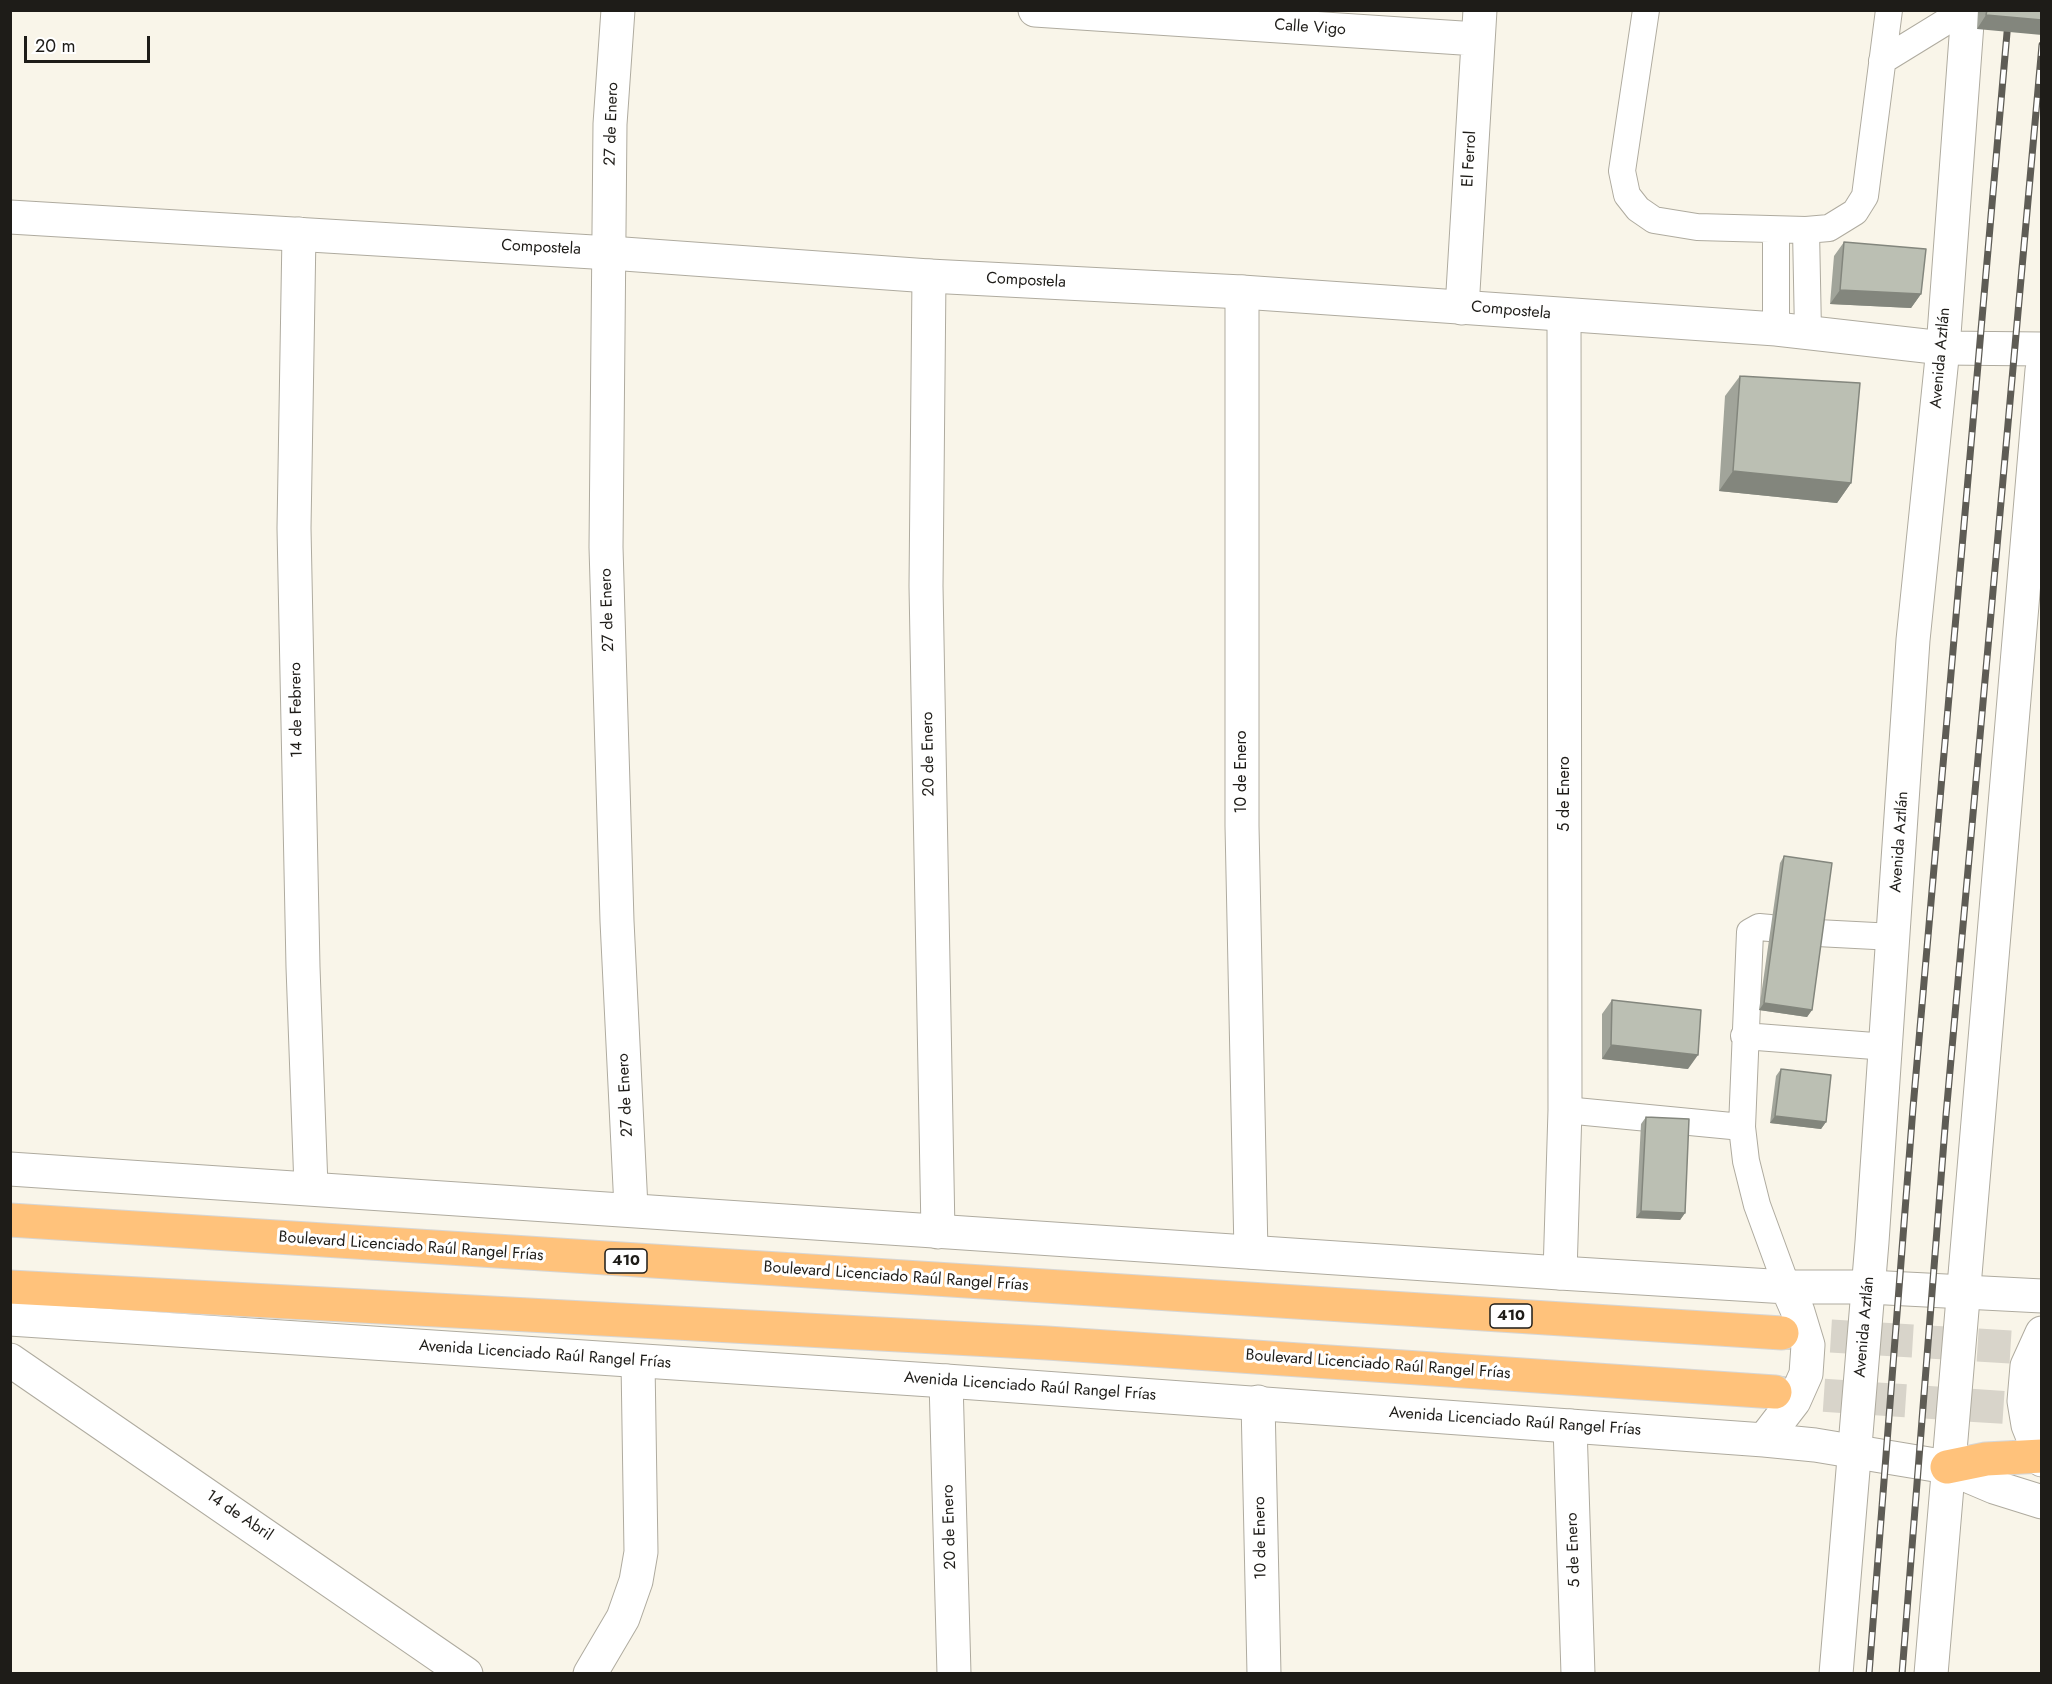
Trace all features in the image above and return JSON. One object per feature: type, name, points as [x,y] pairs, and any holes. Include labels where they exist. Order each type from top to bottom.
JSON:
[{"type":"main road","name":"Boulevard Licenciado Raúl Rangel Frías","points":[[10,1220],[1782,1333]]},
{"type":"main road","name":"Boulevard Licenciado Raúl Rangel Frías","points":[[10,1287],[1035,1343],[1775,1392]]},
{"type":"main road","points":[[1947,1467],[1986,1459],[2041,1457]]},
{"type":"street","name":"27 de Enero","points":[[618,10],[610,124],[606,547],[617,921],[632,1208]]},
{"type":"street","name":"Calle Vigo","points":[[1035,10],[1479,25]]},
{"type":"street","name":"Avenida Aztlán","points":[[1836,1674],[1887,1047],[1913,640],[1943,348],[1967,10]]},
{"type":"street","name":"El Ferrol","points":[[1462,308],[1479,25]]},
{"type":"street","name":"Compostela","points":[[10,218],[610,253],[930,276],[1242,292],[1776,329],[1943,348],[2042,349]]},
{"type":"street","name":"14 de Febrero","points":[[299,234],[294,540],[303,967],[311,1187]]},
{"type":"street","name":"20 de Enero","points":[[930,276],[926,586],[938,1232]]},
{"type":"street","name":"10 de Enero","points":[[1242,292],[1242,814],[1251,1252]]},
{"type":"street","name":"5 de Enero","points":[[1560,1273],[1565,1110],[1564,316]]},
{"type":"street","points":[[1931,1674],[1947,1467],[2032,574],[2042,370]]},
{"type":"street","points":[[10,1168],[632,1208],[938,1232],[1560,1273],[1787,1287],[1868,1287],[2042,1296]]},
{"type":"street","points":[[1764,1440],[1794,1401],[1806,1374],[1808,1345],[1798,1312],[1787,1287]]},
{"type":"street","name":"Avenida Licenciado Raúl Rangel Frías","points":[[10,1319],[1258,1402],[1764,1440],[1815,1445],[1854,1454],[1947,1467],[1994,1487],[2042,1502]]},
{"type":"street","points":[[2041,1457],[2024,1401],[2027,1366],[2042,1333]]},
{"type":"street","name":"14 de Abril","points":[[10,1360],[466,1674]]},
{"type":"street","points":[[590,1674],[623,1618],[638,1571],[640,1552],[638,1362]]},
{"type":"street","name":"20 de Enero","points":[[946,1381],[954,1674]]},
{"type":"street","name":"10 de Enero","points":[[1258,1402],[1264,1674]]},
{"type":"street","name":"5 de Enero","points":[[1570,1426],[1578,1674]]},
{"type":"lane","points":[[1646,10],[1622,171],[1627,195],[1638,209],[1654,220],[1697,228],[1776,230],[1829,228],[1855,212],[1865,196],[1889,10]]},
{"type":"lane","points":[[1882,62],[1967,10]]},
{"type":"lane","points":[[1776,230],[1776,329]]},
{"type":"lane","points":[[1806,230],[1808,332]]},
{"type":"lane","points":[[1770,928],[1759,927],[1750,932],[1742,1127],[1746,1161],[1756,1205],[1787,1287]]},
{"type":"lane","points":[[1817,933],[1894,937]]},
{"type":"lane","points":[[1744,1036],[1887,1047]]},
{"type":"lane","points":[[1565,1110],[1742,1127]]},
{"type":"building","points":[[1987,10],[2042,10],[2042,20],[1986,15]]},
{"type":"building","points":[[1844,242],[1926,249],[1921,294],[1840,290]]},
{"type":"building","points":[[1740,376],[1860,383],[1851,483],[1733,471]]},
{"type":"building","points":[[1784,856],[1832,863],[1812,1010],[1764,1003]]},
{"type":"building","points":[[1612,1000],[1701,1010],[1698,1055],[1611,1045]]},
{"type":"building","points":[[1781,1069],[1831,1075],[1826,1122],[1775,1116]]},
{"type":"building","points":[[1646,1117],[1689,1119],[1685,1213],[1641,1211]]},
{"type":"tunnel","points":[[1782,1333],[2042,1349]]},
{"type":"tunnel","points":[[1775,1392],[2042,1410]]},
{"type":"railway","points":[[1869,1674],[1913,1108],[2009,10]]},
{"type":"railway","points":[[1902,1674],[1946,1115],[2042,45]]}]
